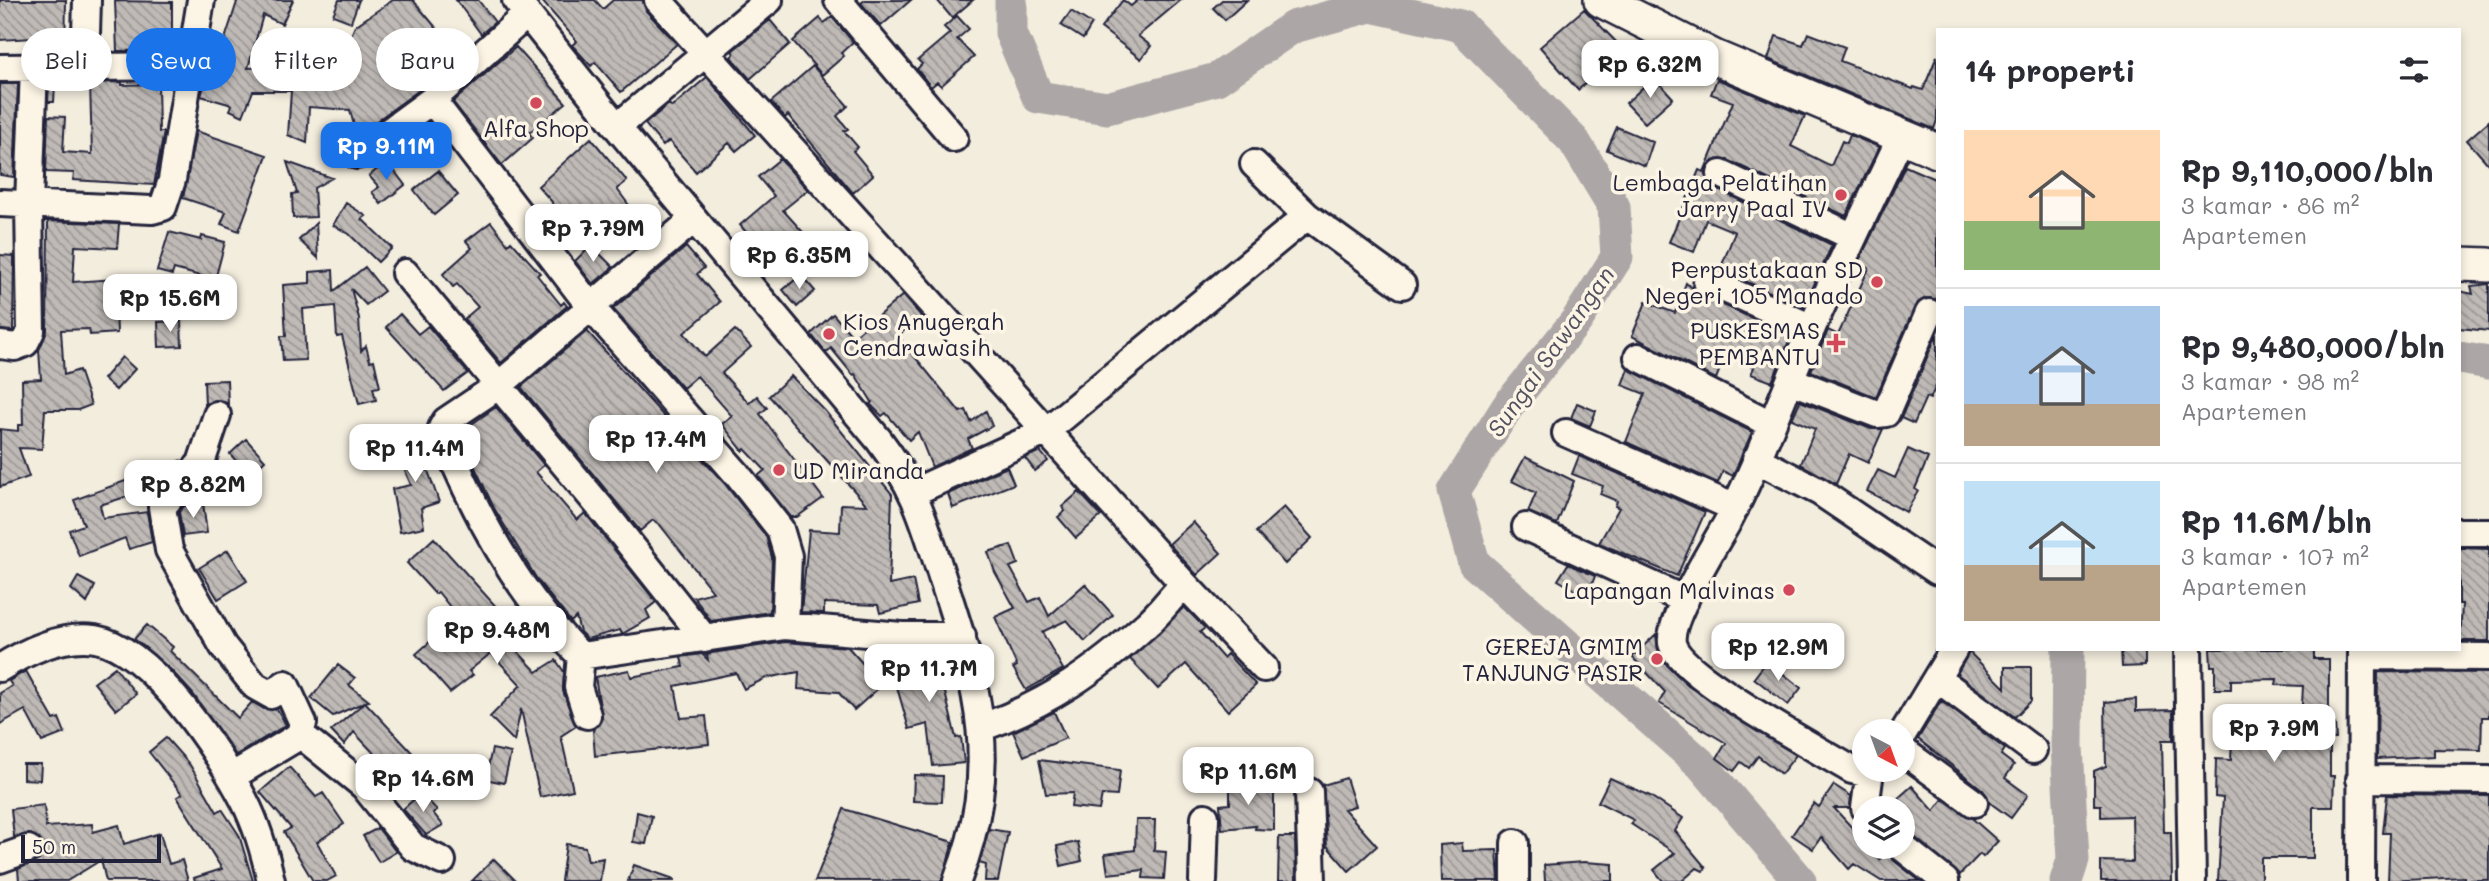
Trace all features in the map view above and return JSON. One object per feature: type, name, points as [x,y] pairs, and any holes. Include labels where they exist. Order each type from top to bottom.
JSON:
[{"type":"main road","points":[[1601,0],[1713,57],[1936,151]]},
{"type":"main road","points":[[2461,264],[2489,265]]},
{"type":"street","points":[[86,28],[87,0]]},
{"type":"street","points":[[195,28],[201,0]]},
{"type":"street","points":[[657,0],[1045,432],[1264,668]]},
{"type":"street","points":[[617,127],[769,0]]},
{"type":"street","points":[[838,0],[954,138]]},
{"type":"street","points":[[357,155],[432,100],[521,8],[879,440],[914,492],[962,636],[983,727],[982,783],[957,881]]},
{"type":"street","points":[[0,68],[21,67]]},
{"type":"street","points":[[0,345],[15,347],[25,343],[31,331],[29,204],[33,91]]},
{"type":"street","points":[[0,203],[152,210],[163,207],[172,180],[184,91]]},
{"type":"street","points":[[432,100],[590,306],[736,473],[780,529],[788,556],[785,626]]},
{"type":"street","points":[[1852,763],[1718,689],[1681,657],[1672,645],[1672,634],[1685,600],[1735,508],[1812,328],[1901,137]]},
{"type":"street","points":[[1254,163],[1307,216],[1402,285]]},
{"type":"street","points":[[1721,174],[1853,237]]},
{"type":"street","points":[[914,492],[1045,432],[1307,216]]},
{"type":"street","points":[[587,715],[578,687],[581,656],[545,614],[493,540],[442,433],[446,421],[498,386],[694,219]]},
{"type":"street","points":[[405,273],[605,513],[705,639]]},
{"type":"street","points":[[1707,281],[1812,328]]},
{"type":"street","points":[[1790,380],[1877,414],[1886,413],[1928,313]]},
{"type":"street","points":[[1637,357],[1771,424]]},
{"type":"street","points":[[217,415],[201,463],[162,507],[169,550],[222,646],[255,687],[271,695],[285,684],[303,718],[300,734],[230,777]]},
{"type":"street","points":[[1566,433],[1735,508]]},
{"type":"street","points":[[1756,459],[1820,492],[1936,570]]},
{"type":"street","points":[[1526,527],[1685,600]]},
{"type":"street","points":[[2461,532],[2489,532]]},
{"type":"street","points":[[983,727],[1021,713],[1073,685],[1150,622],[1184,584]]},
{"type":"street","points":[[581,656],[785,626],[902,636],[962,636]]},
{"type":"street","points":[[0,668],[31,649],[75,639],[94,639],[125,649],[161,681],[230,777],[254,823],[271,881]]},
{"type":"street","points":[[1912,719],[1953,651]]},
{"type":"street","points":[[2188,651],[2192,881]]},
{"type":"street","points":[[2361,881],[2362,653],[2489,657]]},
{"type":"street","points":[[1937,678],[2032,750]]},
{"type":"street","points":[[300,734],[364,786],[413,847],[442,861]]},
{"type":"street","points":[[1915,760],[1974,803]]},
{"type":"street","points":[[2360,779],[2489,780]]},
{"type":"street","points":[[1309,792],[1312,881]]},
{"type":"street","points":[[1203,881],[1205,817]]},
{"type":"street","points":[[1515,842],[1516,881]]},
{"type":"street","points":[[0,859],[27,849]]},
{"type":"street","points":[[1915,857],[1945,881]]},
{"type":"building","points":[[0,0],[66,0],[65,28],[21,28],[21,39],[0,40]]},
{"type":"building","points":[[234,0],[293,0],[282,24],[263,15],[259,28],[250,28],[248,68],[250,91],[253,91],[243,116],[230,110],[232,105],[201,96],[203,91],[236,91],[236,28],[229,28],[237,2]]},
{"type":"building","points":[[339,0],[359,0],[351,22],[333,15]]},
{"type":"building","points":[[393,0],[413,0],[436,28],[376,28],[376,91],[418,91],[356,133],[350,110],[309,107],[307,143],[288,135],[291,91],[362,91],[362,28],[354,28],[355,26]]},
{"type":"building","points":[[456,0],[478,0],[495,22],[481,34]]},
{"type":"building","points":[[541,0],[595,0],[603,9],[613,0],[643,0],[646,11],[677,44],[621,92],[595,62],[591,66],[572,45],[577,41]]},
{"type":"building","points":[[865,0],[911,0],[881,26],[861,3]]},
{"type":"building","points":[[937,0],[973,0],[952,18]]},
{"type":"building","points":[[1123,0],[1131,6],[1138,0],[1181,0],[1138,36],[1151,46],[1141,59],[1101,28]]},
{"type":"building","points":[[1222,0],[1247,0],[1225,20],[1213,8]]},
{"type":"building","points":[[115,1],[172,2],[172,28],[126,28],[126,51],[117,51]]},
{"type":"building","points":[[1584,9],[1624,50],[1578,90],[1540,47]]},
{"type":"building","points":[[1071,11],[1092,24],[1083,39],[1061,25]]},
{"type":"building","points":[[957,16],[969,29],[957,39],[974,57],[941,86],[937,82],[931,87],[917,69],[922,64],[918,60],[950,33],[944,27]]},
{"type":"building","points":[[832,17],[853,42],[841,53],[844,56],[822,75],[793,41],[820,18],[824,23]]},
{"type":"building","points":[[770,20],[790,44],[750,79],[731,57],[734,54],[732,51]]},
{"type":"building","points":[[1808,33],[1845,47],[1840,61],[1913,89],[1923,90],[1936,58],[1934,129],[1768,59],[1776,36],[1803,45]]},
{"type":"building","points":[[516,47],[566,103],[529,133],[533,138],[502,165],[453,102],[466,91],[479,91],[479,79]]},
{"type":"building","points":[[813,66],[848,106],[837,116],[848,129],[844,131],[858,147],[853,151],[873,175],[853,193],[788,115],[785,118],[771,102]]},
{"type":"building","points":[[707,77],[755,135],[736,151],[729,143],[696,172],[669,141],[663,146],[645,124],[669,104],[672,107]]},
{"type":"building","points":[[1654,77],[1673,98],[1645,123],[1626,103]]},
{"type":"building","points":[[1717,79],[1805,116],[1791,146],[1831,166],[1842,141],[1847,143],[1850,135],[1879,147],[1846,216],[1728,160],[1713,161],[1707,168],[1708,182],[1714,188],[1832,245],[1804,307],[1720,270],[1735,232],[1706,220],[1694,252],[1669,242],[1699,170],[1704,172],[1733,102],[1711,94]]},
{"type":"building","points":[[112,82],[122,82],[122,85],[126,85],[126,91],[158,91],[159,132],[164,132],[154,185],[73,180],[74,173],[46,172],[48,116],[65,117],[63,152],[92,154],[90,91],[112,91]]},
{"type":"building","points":[[0,84],[18,84],[14,177],[0,175]]},
{"type":"building","points":[[49,91],[55,91],[54,102],[48,102]]},
{"type":"building","points":[[2489,121],[2489,165],[2467,140]]},
{"type":"building","points":[[422,127],[441,149],[427,161],[407,138]]},
{"type":"building","points":[[1617,127],[1653,142],[1645,166],[1607,150]]},
{"type":"building","points":[[196,131],[267,155],[239,231],[221,224],[226,212],[183,198]]},
{"type":"building","points":[[591,138],[627,181],[617,189],[637,216],[608,238],[563,245],[557,238],[552,202],[538,186]]},
{"type":"building","points":[[780,159],[808,190],[783,210],[809,239],[779,264],[767,250],[752,262],[740,248],[751,238],[740,225],[774,196],[758,177]]},
{"type":"building","points":[[387,161],[405,185],[381,204],[372,192],[379,187],[369,176]]},
{"type":"building","points":[[287,162],[332,178],[314,188],[316,217],[293,218],[292,194],[297,193]]},
{"type":"building","points":[[1905,166],[1936,180],[1936,300],[1926,298],[1915,306],[1876,397],[1811,371],[1828,330],[1838,335],[1869,268],[1858,263]]},
{"type":"building","points":[[438,171],[458,195],[434,215],[414,190]]},
{"type":"building","points":[[346,203],[366,216],[362,219],[392,248],[378,262],[349,234],[333,225]]},
{"type":"building","points":[[48,221],[119,224],[117,248],[75,246],[73,282],[115,279],[117,333],[90,335],[89,329],[61,330],[64,375],[79,370],[91,405],[78,410],[45,410],[42,449],[19,448],[29,477],[0,487],[0,429],[18,431],[18,425],[23,425],[22,380],[41,379],[39,350],[47,331]]},
{"type":"building","points":[[491,222],[508,244],[511,241],[540,273],[537,275],[561,305],[564,302],[567,306],[501,363],[464,319],[478,307],[457,284],[453,287],[443,274],[472,248],[466,241]]},
{"type":"building","points":[[316,223],[318,258],[299,240]]},
{"type":"building","points":[[169,232],[201,240],[202,236],[225,242],[215,280],[174,269],[172,275],[157,271]]},
{"type":"building","points":[[591,245],[613,267],[593,284],[575,261]]},
{"type":"building","points":[[686,247],[704,268],[697,274],[720,302],[684,333],[705,357],[735,330],[751,347],[722,373],[749,403],[757,396],[767,408],[760,414],[823,498],[797,517],[791,517],[758,476],[765,470],[745,449],[743,451],[722,424],[732,416],[697,376],[683,388],[613,309]]},
{"type":"building","points":[[0,255],[14,256],[13,331],[0,330]]},
{"type":"building","points":[[365,267],[384,291],[366,305],[351,289],[359,318],[361,351],[366,346],[370,361],[374,360],[380,387],[373,388],[376,400],[359,404],[342,336],[337,337],[335,306],[303,309],[306,360],[283,361],[281,336],[286,336],[283,285],[310,283],[310,272],[333,270],[334,291]]},
{"type":"building","points":[[801,275],[815,291],[797,307],[783,290]]},
{"type":"building","points":[[1686,283],[1701,295],[1791,336],[1772,382],[1751,374],[1754,367],[1725,356],[1716,379],[1632,336],[1646,302],[1675,313]]},
{"type":"building","points":[[2489,284],[2489,331],[2461,328],[2461,291],[2473,294],[2471,286]]},
{"type":"building","points":[[903,295],[921,316],[898,336],[960,412],[966,410],[971,422],[986,411],[992,426],[968,439],[972,448],[932,467],[918,432],[909,440],[886,413],[882,416],[870,404],[872,402],[855,374],[853,375],[831,348],[826,353],[811,334],[833,314],[853,337]]},
{"type":"building","points":[[400,314],[418,334],[428,326],[468,373],[444,391],[386,327]]},
{"type":"building","points":[[181,321],[182,346],[159,347],[158,322]]},
{"type":"building","points":[[587,331],[724,483],[766,536],[772,558],[770,612],[711,621],[694,597],[713,592],[660,525],[653,520],[640,531],[521,387]]},
{"type":"building","points":[[1936,336],[1936,386],[1930,399],[1926,397],[1914,424],[1901,418]]},
{"type":"building","points":[[122,357],[135,369],[116,390],[103,379]]},
{"type":"building","points":[[1628,369],[1752,432],[1733,476],[1723,471],[1718,483],[1626,442],[1645,394],[1622,385]]},
{"type":"building","points":[[791,376],[825,411],[892,494],[889,585],[913,580],[918,604],[880,613],[878,605],[824,603],[824,613],[801,612],[809,530],[840,532],[841,504],[867,505],[769,396]]},
{"type":"building","points":[[227,380],[228,404],[215,400],[205,405],[204,381]]},
{"type":"building","points":[[1800,401],[1871,429],[1883,429],[1868,463],[1849,454],[1836,484],[1801,464],[1815,429],[1792,419]]},
{"type":"building","points":[[1577,403],[1596,411],[1590,426],[1571,418]]},
{"type":"building","points":[[496,407],[544,465],[536,472],[577,520],[585,513],[656,602],[646,610],[650,618],[622,634],[620,630],[587,639],[580,632],[576,617],[571,622],[538,581],[494,508],[459,433]]},
{"type":"building","points":[[427,435],[436,461],[426,465],[439,502],[421,508],[424,527],[400,532],[392,489],[411,485],[396,448]]},
{"type":"building","points":[[246,439],[265,460],[249,475],[230,454]]},
{"type":"building","points":[[1908,449],[1928,458],[1915,489],[1918,491],[1906,512],[1867,491],[1878,470],[1895,478]]},
{"type":"building","points":[[1040,451],[1048,461],[1035,471],[1025,458]]},
{"type":"building","points":[[1579,456],[1705,512],[1677,576],[1599,543],[1619,508],[1615,506],[1617,501],[1600,494],[1603,486],[1572,474]]},
{"type":"building","points":[[1525,457],[1574,481],[1557,524],[1528,512],[1536,493],[1512,481]]},
{"type":"building","points":[[179,461],[158,487],[100,505],[103,518],[147,512],[152,542],[129,549],[125,538],[79,556],[69,530],[84,525],[74,500]]},
{"type":"building","points":[[1007,467],[1014,484],[953,508],[948,494]]},
{"type":"building","points":[[1079,492],[1101,516],[1076,538],[1058,517],[1065,511],[1062,507]]},
{"type":"building","points":[[203,503],[207,533],[183,536],[179,512],[184,506]]},
{"type":"building","points":[[1284,507],[1312,538],[1285,564],[1256,532]]},
{"type":"building","points":[[1193,522],[1221,553],[1197,575],[1169,544]]},
{"type":"building","points":[[434,538],[518,631],[507,640],[537,672],[556,660],[564,672],[563,691],[576,726],[561,736],[573,790],[540,797],[521,709],[514,741],[490,717],[521,685],[491,653],[469,671],[473,675],[450,693],[416,654],[458,617],[438,592],[435,594],[407,563]]},
{"type":"building","points":[[1011,545],[1018,564],[1010,567],[1029,602],[1040,597],[1049,616],[1085,584],[1113,615],[1085,641],[1067,620],[1042,632],[1063,669],[1026,690],[1013,668],[1017,666],[995,617],[1015,608],[995,572],[988,552]]},
{"type":"building","points":[[2461,548],[2489,549],[2489,641],[2461,641]]},
{"type":"building","points":[[228,550],[247,581],[218,599],[199,568]]},
{"type":"building","points":[[1568,564],[1595,576],[1587,597],[1558,580]]},
{"type":"building","points":[[78,577],[95,586],[87,603],[71,589]]},
{"type":"building","points":[[1184,607],[1205,628],[1200,632],[1223,658],[1227,654],[1256,685],[1228,711],[1186,664],[1158,689],[1130,659]]},
{"type":"building","points":[[147,625],[173,647],[170,651],[238,718],[252,702],[264,709],[277,709],[286,725],[236,755],[193,694],[171,670],[134,639]]},
{"type":"building","points":[[1656,634],[1658,650],[1667,665],[1688,685],[1796,755],[1781,774],[1758,756],[1749,768],[1741,762],[1734,771],[1717,758],[1726,743],[1659,703],[1665,692],[1632,657]]},
{"type":"building","points":[[785,642],[848,647],[882,685],[854,710],[838,692],[798,689],[799,672],[766,678],[744,689],[736,673],[675,686],[681,718],[706,716],[709,744],[595,756],[593,730],[602,718],[595,677],[629,670],[631,677],[683,667],[681,657],[702,654],[708,660],[707,655],[712,653]]},
{"type":"building","points":[[2121,651],[2145,651],[2145,666],[2122,667]]},
{"type":"building","points":[[2210,651],[2314,651],[2314,659],[2329,659],[2329,725],[2335,724],[2336,739],[2330,739],[2330,776],[2334,776],[2333,807],[2313,807],[2313,858],[2261,858],[2261,881],[2218,881],[2223,798],[2215,797],[2216,759],[2231,760],[2233,722],[2301,723],[2303,686],[2276,685],[2277,679],[2231,680],[2231,689],[2215,689],[2215,666],[2211,666]]},
{"type":"building","points":[[930,652],[944,652],[950,674],[941,676],[956,738],[961,737],[964,763],[933,766],[928,724],[909,729],[890,663]]},
{"type":"building","points":[[1969,652],[2005,688],[2005,667],[2031,667],[2031,701],[2015,717],[1957,674]]},
{"type":"building","points":[[1767,661],[1801,688],[1788,705],[1754,678]]},
{"type":"building","points":[[338,665],[355,678],[349,685],[369,701],[333,716],[311,698]]},
{"type":"building","points":[[115,667],[136,694],[116,710],[94,683]]},
{"type":"building","points":[[26,671],[54,720],[59,718],[65,733],[42,742],[25,710],[0,724],[0,693],[12,686],[9,681]]},
{"type":"building","points":[[2378,672],[2489,673],[2489,717],[2482,717],[2481,750],[2434,749],[2434,756],[2377,759]]},
{"type":"building","points":[[2136,699],[2136,711],[2173,710],[2173,740],[2162,740],[2164,832],[2171,832],[2172,881],[2101,881],[2101,861],[2133,862],[2132,816],[2101,817],[2101,805],[2094,805],[2094,771],[2106,766],[2105,702]]},
{"type":"building","points":[[1941,701],[2005,749],[2001,755],[2014,765],[2005,778],[2028,795],[2011,818],[1989,802],[1983,790],[1918,739]]},
{"type":"building","points":[[365,702],[431,773],[410,792],[354,732],[344,745],[331,731]]},
{"type":"building","points":[[1054,712],[1066,738],[1024,756],[1013,732]]},
{"type":"building","points":[[166,738],[190,765],[217,812],[222,809],[239,835],[253,881],[195,881],[194,878],[222,869],[177,797],[182,794],[149,752]]},
{"type":"building","points":[[492,749],[511,753],[504,783],[485,779]]},
{"type":"building","points":[[1039,760],[1120,770],[1117,796],[1102,795],[1099,810],[1071,807],[1073,793],[1046,794]]},
{"type":"building","points":[[23,764],[41,764],[40,780],[23,779]]},
{"type":"building","points":[[289,767],[316,797],[323,793],[344,824],[317,842],[336,876],[327,881],[313,881],[284,832],[291,828],[260,792]]},
{"type":"building","points":[[914,775],[943,776],[942,802],[913,801]]},
{"type":"building","points":[[1230,777],[1252,777],[1252,791],[1274,790],[1274,830],[1255,829],[1256,826],[1222,829],[1220,805],[1230,804]]},
{"type":"building","points":[[1346,778],[1355,806],[1344,809],[1377,846],[1349,871],[1327,846],[1323,785]]},
{"type":"building","points":[[1610,778],[1650,796],[1683,818],[1675,831],[1706,868],[1703,871],[1697,868],[1682,881],[1663,881],[1654,870],[1675,853],[1631,824],[1634,820],[1598,802]]},
{"type":"building","points":[[1834,785],[1851,796],[1850,808],[1834,808],[1852,828],[1852,859],[1892,859],[1920,881],[1881,881],[1854,864],[1849,869],[1821,837],[1813,849],[1792,835],[1814,803],[1819,807]]},
{"type":"building","points":[[1912,786],[1934,811],[1943,799],[1973,819],[1998,841],[1983,857],[1980,854],[1960,875],[1915,838],[1915,796],[1901,796]]},
{"type":"building","points":[[421,793],[437,810],[433,813],[443,825],[426,835],[403,809]]},
{"type":"building","points":[[2387,795],[2489,796],[2489,880],[2464,880],[2464,877],[2388,881],[2390,833],[2383,833]]},
{"type":"building","points":[[44,805],[46,827],[92,824],[93,832],[119,825],[124,844],[160,833],[169,864],[182,860],[188,881],[106,881],[101,860],[67,881],[19,881],[18,869],[39,860],[43,844],[31,834],[14,837],[11,809]]},
{"type":"building","points":[[844,809],[953,842],[942,881],[815,881]]},
{"type":"building","points":[[637,812],[652,816],[646,844],[633,842]]},
{"type":"building","points":[[1136,820],[1155,820],[1154,851],[1166,852],[1164,879],[1143,878],[1144,870],[1108,874],[1105,854],[1135,850]]},
{"type":"building","points":[[378,828],[396,852],[379,862],[363,836]]},
{"type":"building","points":[[989,829],[1008,832],[998,881],[985,881],[986,865],[979,863]]},
{"type":"building","points":[[1279,837],[1295,837],[1296,881],[1278,881]]},
{"type":"building","points":[[1078,842],[1082,861],[1061,866],[1057,846]]},
{"type":"building","points":[[1462,843],[1463,851],[1497,850],[1499,881],[1441,881],[1440,845]]},
{"type":"building","points":[[566,844],[585,847],[588,861],[603,858],[600,881],[561,881]]},
{"type":"building","points":[[494,859],[516,881],[472,881]]},
{"type":"building","points":[[1584,862],[1613,864],[1613,881],[1545,881],[1544,865]]},
{"type":"building","points":[[634,865],[674,879],[674,881],[628,881]]},
{"type":"waterway","name":"Sungai Sawangan","points":[[1011,0],[1011,33],[1038,97],[1107,108],[1217,79],[1293,27],[1370,6],[1461,26],[1574,141],[1614,207],[1617,257],[1577,320],[1508,406],[1454,491],[1474,563],[1702,765],[1800,881]]},
{"type":"waterway","name":"Sungai Sawangan","points":[[2461,358],[2489,363]]},
{"type":"waterway","name":"Sungai Sawangan","points":[[2066,881],[2073,860],[2067,746],[2068,651]]},
{"type":"place","name":"Alfa Shop","points":[[536,103]]},
{"type":"place","name":"Lembaga Pelatihan Jarry Paal IV","points":[[1841,195]]},
{"type":"place","name":"Perpustakaan SD Negeri 105 Manado","points":[[1877,282]]},
{"type":"place","name":"Kios Anugerah Cendrawasih","points":[[829,334]]},
{"type":"place","name":"PUSKESMAS PEMBANTU","points":[[1836,343]]},
{"type":"place","name":"UD Miranda","points":[[779,470]]},
{"type":"place","name":"Lapangan Malvinas","points":[[1789,590]]},
{"type":"place","name":"GEREJA GMIM TANJUNG PASIR","points":[[1657,659]]}]
